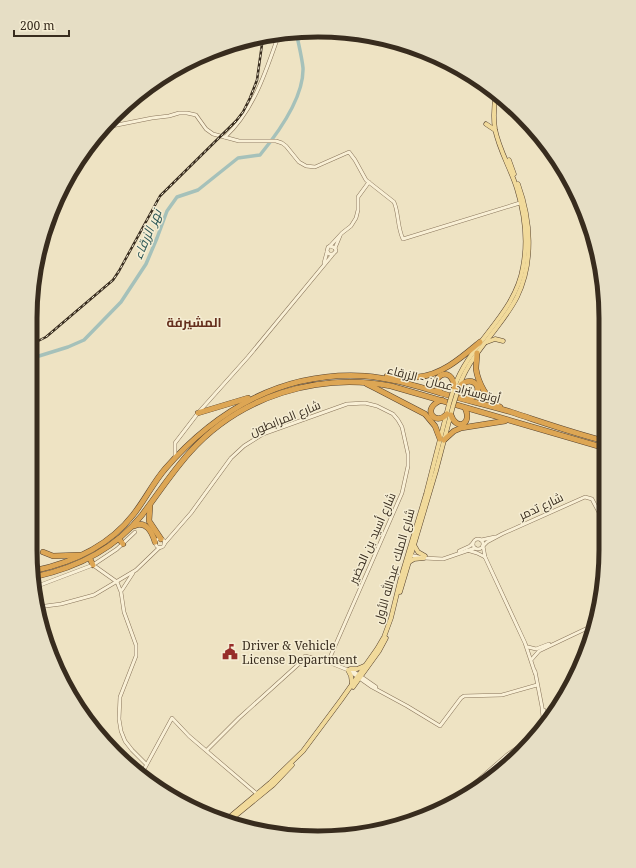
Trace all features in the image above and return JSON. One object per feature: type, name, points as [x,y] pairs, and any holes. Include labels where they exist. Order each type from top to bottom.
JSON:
[{"type":"highway","points":[[373,377],[419,377],[434,374],[482,343]]},
{"type":"highway","points":[[477,353],[477,375],[488,396],[497,406],[510,412]]},
{"type":"highway","points":[[442,394],[436,385],[437,379],[441,375],[448,374],[452,377],[456,390],[467,381],[473,382],[477,386],[478,391],[476,396],[471,399],[464,399]]},
{"type":"highway","name":"أوتوستراد عمان - الزرقاء","points":[[38,570],[64,563],[109,539],[129,520],[157,479],[175,458],[220,417],[253,398],[284,386],[312,379],[345,376],[373,377],[397,381],[599,437]]},
{"type":"highway","name":"أوتوستراد عمان - الزرقاء","points":[[38,576],[63,570],[90,559],[119,539],[131,527],[183,460],[204,438],[228,419],[262,400],[330,382],[375,383],[397,387],[599,446]]},
{"type":"highway","points":[[358,382],[375,388],[423,412],[434,423],[442,439],[461,428],[510,421]]},
{"type":"highway","points":[[198,413],[242,399],[253,398]]},
{"type":"highway","points":[[256,408],[262,400]]},
{"type":"highway","points":[[442,400],[432,406],[430,410],[431,414],[438,419],[449,414],[455,422],[463,424],[467,421],[468,417],[465,408]]},
{"type":"highway","points":[[205,405],[205,408],[208,410]]},
{"type":"highway","points":[[228,419],[238,417]]},
{"type":"highway","points":[[183,460],[193,454]]},
{"type":"highway","points":[[151,501],[148,513],[149,521],[161,539]]},
{"type":"highway","points":[[131,527],[138,524],[146,526],[152,534],[156,544]]},
{"type":"highway","points":[[119,539],[123,544]]},
{"type":"highway","points":[[43,552],[53,556],[71,554],[81,555]]},
{"type":"highway","points":[[90,559],[93,565]]},
{"type":"main road","points":[[496,101],[494,116],[496,130],[522,202]]},
{"type":"main road","points":[[456,390],[464,365],[513,305],[523,283],[528,260],[527,232],[522,202],[512,167],[498,133],[496,101]]},
{"type":"main road","points":[[494,116],[486,124],[496,130]]},
{"type":"main road","points":[[456,390],[465,371],[482,343],[494,339],[503,341]]},
{"type":"main road","name":"شارع الملك عبدالله الأول","points":[[233,818],[273,785],[305,753],[383,645],[409,562],[409,554],[414,544],[456,390]]},
{"type":"main road","name":"شارع الملك عبدالله الأول","points":[[230,817],[257,794],[303,751],[352,684],[360,676],[384,637],[392,618],[434,470]]},
{"type":"main road","points":[[414,544],[418,552],[425,557]]},
{"type":"main road","points":[[409,562],[414,559],[425,557]]},
{"type":"main road","points":[[352,684],[349,669],[357,669],[366,665]]},
{"type":"street","points":[[225,137],[246,113],[264,77],[277,40]]},
{"type":"street","points":[[113,126],[183,113],[195,115],[208,131],[225,137],[239,141],[276,141],[282,143],[299,162],[309,167],[319,166],[349,152],[369,182],[394,202],[396,206],[398,226],[403,239],[522,202]]},
{"type":"street","points":[[323,266],[327,249],[351,226],[356,218],[358,210],[358,197],[369,182]]},
{"type":"street","points":[[175,458],[174,452],[176,443],[198,413],[300,296],[335,252],[335,248],[342,233]]},
{"type":"street","points":[[330,246],[335,248]]},
{"type":"street","points":[[327,252],[329,254],[333,254]]},
{"type":"street","name":"شارع المرابطون","points":[[160,547],[191,513],[231,458],[250,441],[263,434],[344,404],[365,403],[377,406]]},
{"type":"street","name":"شارع أسيد بن الحضير","points":[[328,661],[400,498],[408,466],[408,454],[400,423],[393,414],[377,406]]},
{"type":"street","points":[[174,452],[181,452]]},
{"type":"street","name":"شارع تدمر","points":[[483,546],[487,542],[502,534],[581,498],[588,497],[592,499],[599,511]]},
{"type":"street","points":[[39,586],[93,565],[123,544],[135,532]]},
{"type":"street","name":"شارع تدمر","points":[[480,540],[502,534]]},
{"type":"street","name":"شارع المرابطون","points":[[156,544],[157,540],[170,536]]},
{"type":"street","points":[[161,539],[164,544]]},
{"type":"street","points":[[456,554],[470,546],[476,540],[480,540],[483,543],[485,557],[525,644],[535,673]]},
{"type":"street","points":[[474,542],[473,546],[485,557]]},
{"type":"street","points":[[121,593],[136,570],[153,554],[160,547],[156,544],[153,554]]},
{"type":"street","points":[[409,554],[442,559],[483,546]]},
{"type":"street","points":[[467,550],[485,557]]},
{"type":"street","points":[[93,565],[117,582],[121,593]]},
{"type":"street","points":[[42,606],[61,604],[94,595],[136,570]]},
{"type":"street","points":[[122,579],[122,607],[136,643],[137,650],[120,697],[119,719],[124,738],[135,752],[147,763]]},
{"type":"street","points":[[108,587],[114,587],[121,593]]},
{"type":"street","points":[[528,647],[536,649],[588,628]]},
{"type":"street","points":[[525,644],[528,647],[532,659],[543,718]]},
{"type":"street","points":[[532,659],[537,652],[551,644]]},
{"type":"street","points":[[305,655],[328,661]]},
{"type":"street","points":[[305,655],[328,661],[349,669],[379,690],[440,726],[462,697],[502,695],[538,685]]},
{"type":"street","points":[[301,662],[305,655]]},
{"type":"street","points":[[206,750],[301,662],[309,657]]},
{"type":"street","points":[[542,707],[545,715]]},
{"type":"street","points":[[144,770],[172,718],[189,736],[257,794]]},
{"type":"street","points":[[472,785],[500,760],[518,747]]},
{"type":"waterway","name":"نهر الزرقاء","points":[[37,356],[68,347],[84,340],[121,302],[146,264],[167,211],[177,197],[198,190],[238,158],[260,155],[282,126],[295,103],[299,91],[303,68],[298,38]]},
{"type":"railway","points":[[37,342],[46,337],[113,280],[160,196],[236,121],[243,112],[257,80],[262,42]]},
{"type":"place","name":"Driver & Vehicle License Department","points":[[230,652]]},
{"type":"district","name":"المشيرفة","points":[[194,322]]}]
